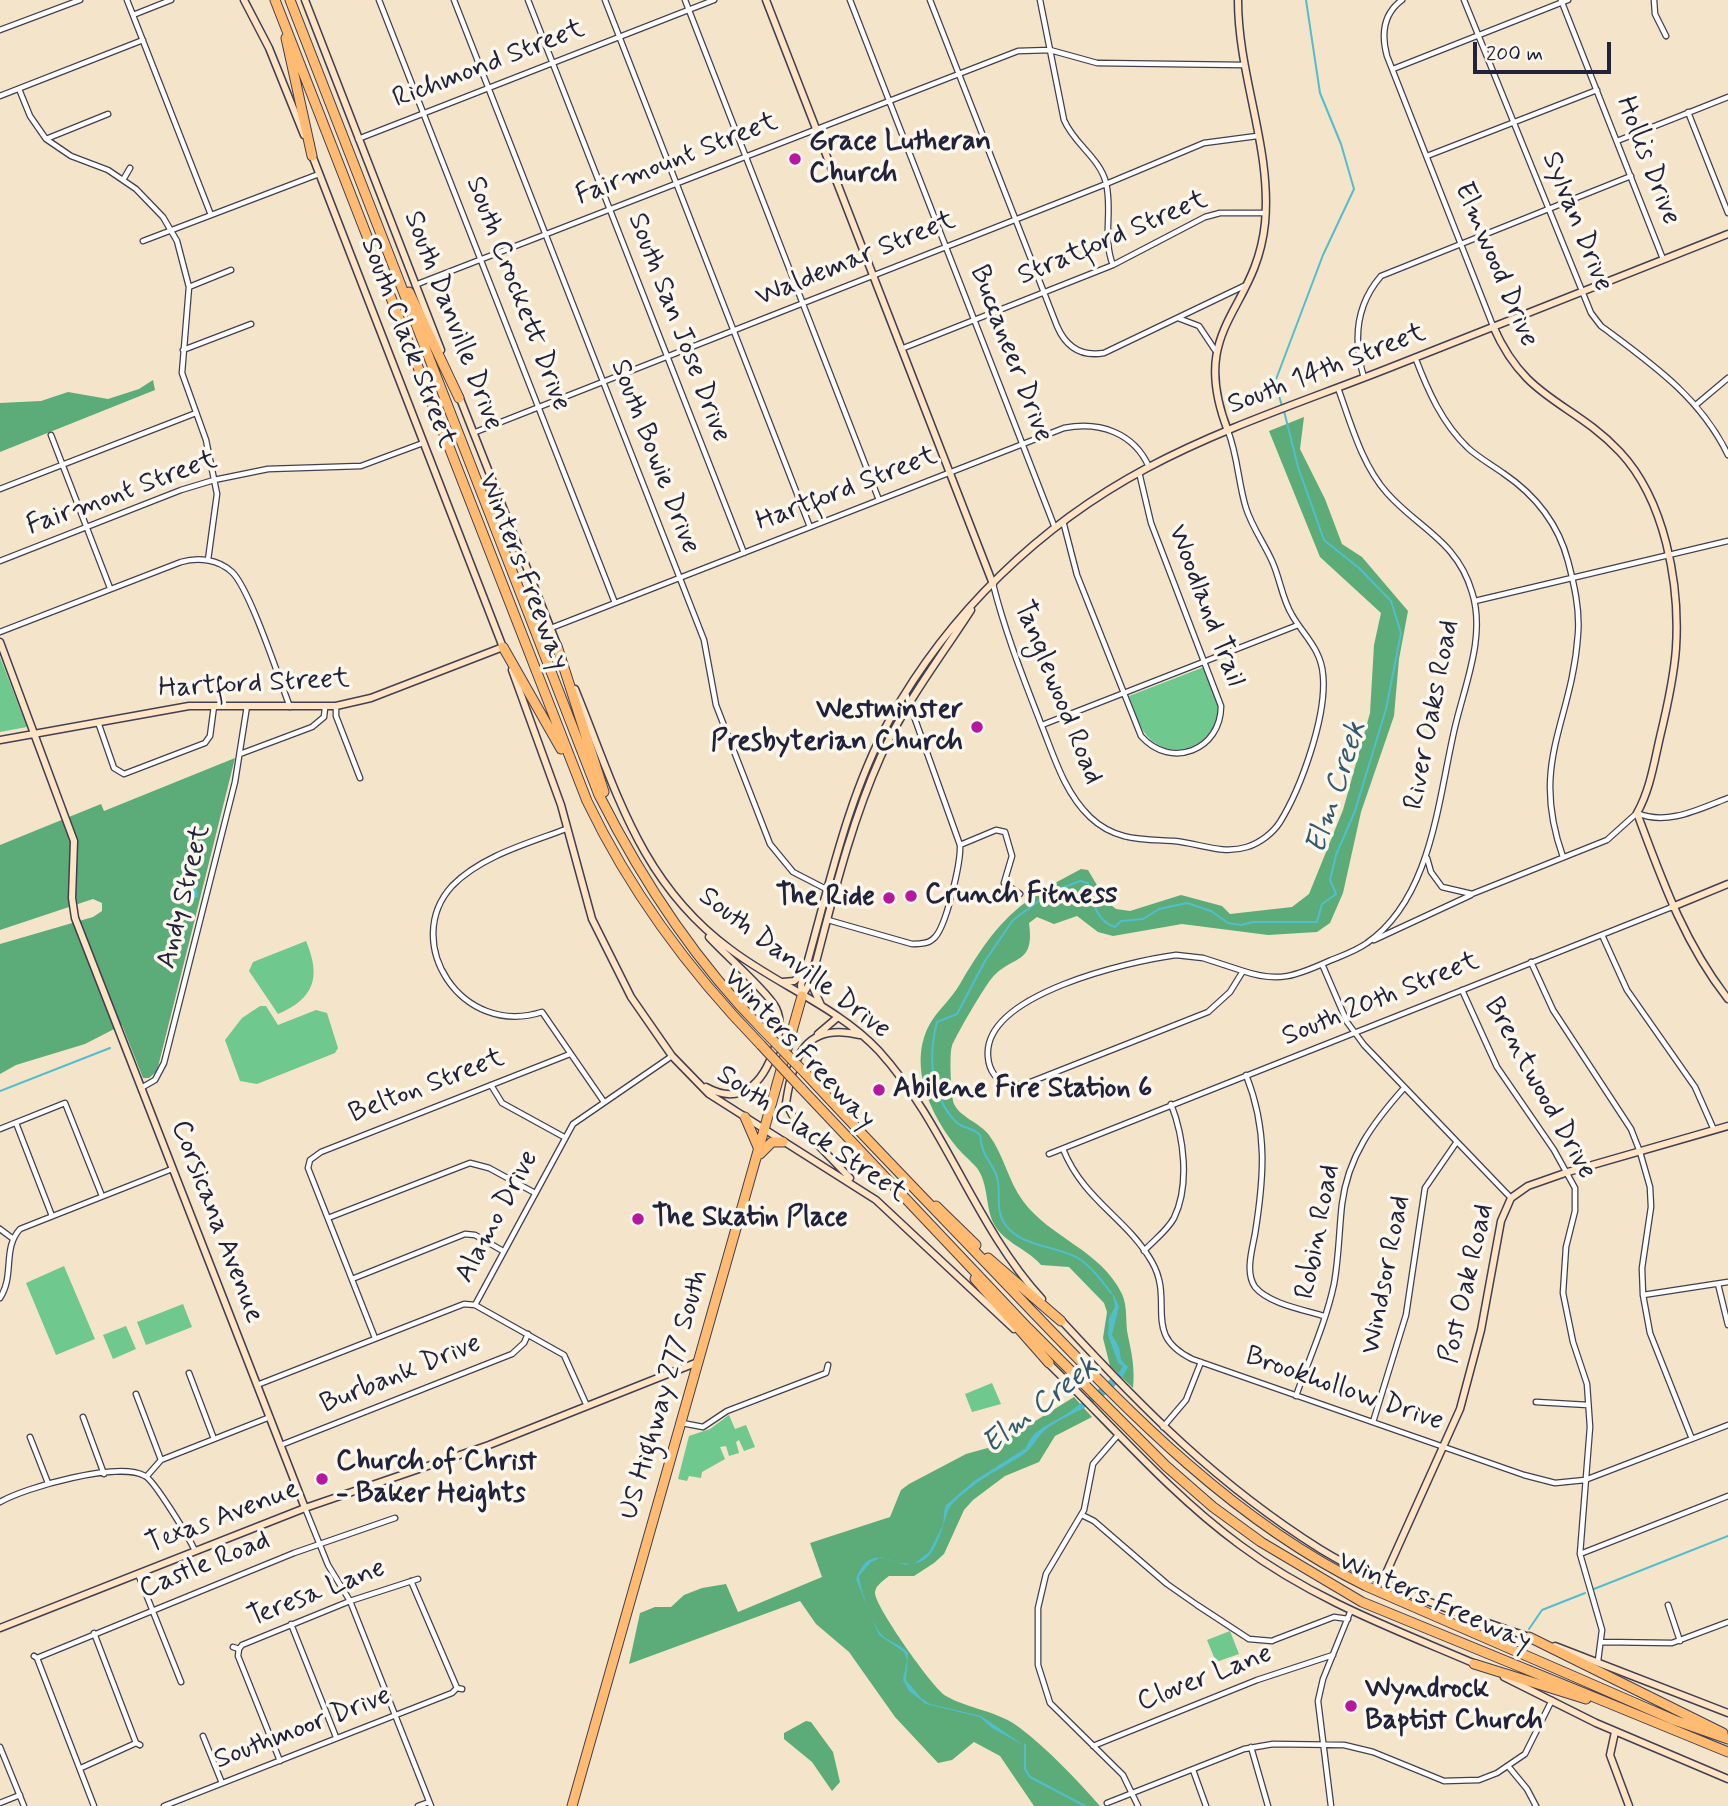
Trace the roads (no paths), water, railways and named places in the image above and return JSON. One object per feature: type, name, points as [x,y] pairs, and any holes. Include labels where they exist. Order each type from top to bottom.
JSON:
[{"type":"highway","points":[[274,0],[285,34],[312,156]]},
{"type":"highway","name":"Winters Freeway","points":[[274,0],[591,809],[636,893],[692,969],[912,1206],[1109,1408],[1213,1507],[1261,1542],[1369,1605],[1728,1752]]},
{"type":"highway","name":"Winters Freeway","points":[[290,0],[506,552],[584,760],[615,827],[646,883],[701,962],[901,1177],[1092,1374],[1213,1489],[1316,1561],[1674,1720],[1728,1737]]},
{"type":"highway","points":[[378,225],[459,398]]},
{"type":"highway","points":[[557,646],[615,827]]},
{"type":"highway","points":[[503,647],[561,749],[591,809]]},
{"type":"highway","name":"US Highway 277 South","points":[[572,1806],[802,996]]},
{"type":"highway","points":[[745,1117],[757,1153],[772,1142],[783,1142]]},
{"type":"highway","points":[[901,1177],[948,1215],[993,1262],[1061,1321]]},
{"type":"highway","points":[[912,1206],[1049,1363]]},
{"type":"highway","points":[[1529,1637],[1728,1737]]},
{"type":"highway","points":[[1474,1664],[1666,1727]]},
{"type":"main road","name":"South Clack Street","points":[[244,0],[269,48],[540,742],[584,895],[599,936],[631,997],[672,1056],[695,1082],[783,1142],[855,1184],[929,1246],[1049,1363],[1118,1435],[1186,1500],[1240,1545],[1307,1589],[1351,1611],[1474,1664],[1615,1732],[1728,1779]]},
{"type":"main road","name":"South Danville Drive","points":[[304,0],[557,646],[634,836],[656,875],[699,926],[861,1035],[906,1085],[929,1120],[996,1242],[1017,1273],[1162,1428],[1273,1517],[1322,1550],[1458,1613],[1598,1661],[1728,1713]]},
{"type":"main road","points":[[766,0],[993,584]]},
{"type":"main road","points":[[1228,431],[1214,381],[1215,350],[1259,251],[1266,213],[1266,178],[1242,65],[1238,0]]},
{"type":"main road","name":"South 14th Street","points":[[802,996],[801,985],[856,795],[876,747],[905,693],[956,619],[1063,521],[1139,472],[1228,431],[1728,234]]},
{"type":"main road","name":"Elmwood Drive","points":[[1493,326],[1507,356],[1527,381],[1605,439],[1639,476],[1649,493],[1667,555],[1677,624],[1674,667],[1651,776],[1637,813]]},
{"type":"main road","name":"South 14th Street","points":[[802,996],[811,981],[866,795],[881,757],[909,703],[975,603]]},
{"type":"main road","points":[[956,619],[959,628]]},
{"type":"main road","name":"Corsicana Avenue","points":[[0,642],[74,841],[72,898],[75,918],[305,1508]]},
{"type":"main road","name":"Hartford Street","points":[[0,740],[98,721],[214,705],[290,708],[336,706],[370,698],[503,647]]},
{"type":"main road","points":[[1637,813],[1672,907],[1699,961],[1728,999]]},
{"type":"main road","name":"South 20th Street","points":[[1672,907],[1728,884]]},
{"type":"main road","points":[[695,1082],[716,1093],[726,1094],[753,1086],[766,1071],[780,1024],[775,1007],[699,926]]},
{"type":"main road","points":[[780,982],[794,981],[805,971]]},
{"type":"main road","points":[[811,981],[822,1007]]},
{"type":"main road","points":[[838,1017],[817,1034],[800,1053],[786,1103],[796,1122],[855,1184]]},
{"type":"main road","points":[[817,1034],[838,1031],[861,1035]]},
{"type":"main road","points":[[1511,1198],[1528,1186],[1568,1172],[1728,1126]]},
{"type":"main road","name":"Post Oak Road","points":[[1384,1580],[1445,1447],[1468,1383],[1481,1330],[1501,1221],[1511,1198]]},
{"type":"main road","name":"Texas Avenue","points":[[0,1628],[305,1508],[489,1445],[699,1362]]},
{"type":"main road","points":[[1615,1732],[1610,1755],[1629,1806]]},
{"type":"street","points":[[0,30],[80,0]]},
{"type":"street","points":[[127,0],[211,215]]},
{"type":"street","points":[[133,15],[171,0]]},
{"type":"street","name":"South Crockett Drive","points":[[379,0],[615,603]]},
{"type":"street","name":"South Bowie Drive","points":[[454,0],[704,640],[716,705],[770,844],[793,873],[828,890]]},
{"type":"street","name":"South San Jose Drive","points":[[528,0],[744,553]]},
{"type":"street","points":[[605,0],[810,527]]},
{"type":"street","points":[[685,0],[879,500]]},
{"type":"street","name":"Richmond Street","points":[[358,139],[714,0]]},
{"type":"street","name":"Buccaneer Drive","points":[[850,0],[1055,528]]},
{"type":"street","points":[[930,0],[1061,334],[1078,351],[1093,355],[1104,353],[1244,286]]},
{"type":"street","points":[[1040,0],[1067,127],[1098,167],[1106,184],[1106,228],[1113,265]]},
{"type":"street","name":"Elmwood Drive","points":[[1402,0],[1390,11],[1383,31],[1384,46],[1493,326]]},
{"type":"street","name":"Sylvan Drive","points":[[1464,0],[1580,292],[1601,326],[1673,380],[1697,404],[1728,455]]},
{"type":"street","points":[[1654,0],[1655,14],[1666,36]]},
{"type":"street","points":[[1392,69],[1564,1]]},
{"type":"street","name":"Hollis Drive","points":[[1564,1],[1663,259]]},
{"type":"street","points":[[0,96],[142,40]]},
{"type":"street","name":"Fairmount Street","points":[[415,285],[1018,51],[1050,50],[1097,63],[1242,65]]},
{"type":"street","points":[[19,89],[30,116],[46,139],[61,151],[108,170],[148,199],[172,231],[182,254],[189,286],[189,315],[182,351],[182,373],[197,412],[214,480],[217,509],[208,560]]},
{"type":"street","points":[[1427,156],[1597,90]]},
{"type":"street","points":[[1617,141],[1728,97]]},
{"type":"street","points":[[1688,112],[1728,213]]},
{"type":"street","points":[[46,139],[108,114]]},
{"type":"street","name":"Waldemar Street","points":[[472,433],[1106,184],[1193,146],[1257,136]]},
{"type":"street","points":[[123,180],[130,168]]},
{"type":"street","points":[[143,242],[319,174]]},
{"type":"street","points":[[1364,378],[1357,349],[1357,329],[1363,301],[1373,285],[1391,270],[1631,176]]},
{"type":"street","name":"Stratford Street","points":[[901,349],[1113,265],[1205,217],[1220,213],[1266,213]]},
{"type":"street","points":[[189,286],[231,270]]},
{"type":"street","points":[[1177,318],[1199,326],[1215,350]]},
{"type":"street","points":[[182,351],[251,324]]},
{"type":"street","points":[[1415,358],[1439,413],[1455,433],[1469,449],[1521,486],[1539,504],[1559,535],[1577,601],[1578,633],[1571,682],[1552,751],[1548,788],[1552,823],[1563,857]]},
{"type":"street","points":[[1697,404],[1728,378]]},
{"type":"street","name":"River Oaks Road","points":[[1243,971],[1230,992],[1208,1012],[1028,1083],[1009,1086],[1000,1082],[989,1066],[990,1038],[1003,1022],[1035,996],[1133,963],[1176,955],[1203,958],[1276,978],[1322,964],[1366,944],[1387,927],[1409,900],[1426,854],[1473,654],[1478,629],[1475,601],[1463,569],[1447,545],[1388,495],[1378,482],[1362,452],[1338,388]]},
{"type":"street","points":[[0,489],[197,412]]},
{"type":"street","name":"Hartford Street","points":[[550,628],[1064,428],[1088,426],[1130,439],[1138,445],[1149,467]]},
{"type":"street","name":"Tanglewood Road","points":[[993,584],[1003,627],[1060,773],[1079,805],[1106,830],[1138,841],[1183,842],[1219,850],[1249,847],[1272,832],[1280,822],[1316,731],[1323,671],[1313,643],[1289,610],[1271,559],[1247,510],[1239,462],[1228,431]]},
{"type":"street","points":[[51,435],[110,588]]},
{"type":"street","name":"Fairmont Street","points":[[0,561],[214,480],[268,470],[361,466],[424,443]]},
{"type":"street","name":"Woodland Trail","points":[[1063,521],[1077,575],[1122,694],[1145,741],[1166,753],[1192,751],[1212,738],[1221,713],[1219,695],[1151,523],[1139,472]]},
{"type":"street","points":[[1475,601],[1728,541]]},
{"type":"street","points":[[0,632],[181,562],[208,560],[220,564],[236,577],[290,708]]},
{"type":"street","points":[[1042,725],[1298,625]]},
{"type":"street","points":[[828,920],[912,944],[933,939],[938,933],[958,866],[960,845],[905,693]]},
{"type":"street","points":[[98,721],[114,768],[124,774],[205,743],[210,736],[214,705]]},
{"type":"street","name":"Andy Street","points":[[141,1088],[155,1080],[164,1063],[240,754],[247,705]]},
{"type":"street","points":[[336,706],[336,716],[359,778]]},
{"type":"street","points":[[240,754],[312,727],[324,716],[325,708]]},
{"type":"street","points":[[1637,813],[1658,818],[1683,815],[1728,797]]},
{"type":"street","name":"Elmwood Drive","points":[[1366,944],[1472,894],[1607,839],[1637,813]]},
{"type":"street","points":[[566,829],[513,850],[467,874],[451,887],[441,904],[435,923],[442,968],[460,997],[478,1010],[494,1016],[511,1019],[542,1012],[604,1102]]},
{"type":"street","points":[[960,845],[996,830],[1004,832],[1012,856],[1004,883],[1020,894]]},
{"type":"street","points":[[1426,854],[1431,872],[1442,887],[1472,894]]},
{"type":"street","points":[[828,890],[832,907]]},
{"type":"street","name":"South 20th Street","points":[[1049,1154],[1672,907]]},
{"type":"street","points":[[1602,935],[1627,990],[1695,1087],[1714,1130]]},
{"type":"street","points":[[1531,962],[1553,1010],[1631,1129],[1640,1152],[1650,1186],[1651,1207],[1642,1268],[1643,1295],[1650,1333],[1692,1439]]},
{"type":"street","name":"Post Oak Road","points":[[1322,964],[1340,1008],[1355,1033],[1404,1088],[1511,1198]]},
{"type":"street","name":"Brentwood Drive","points":[[1462,990],[1497,1068],[1568,1172],[1576,1197],[1563,1271],[1563,1293],[1573,1342],[1587,1384],[1590,1427],[1580,1554],[1600,1620],[1602,1642],[1598,1661]]},
{"type":"street","name":"Belton Street","points":[[328,1218],[308,1168],[316,1153],[570,1054]]},
{"type":"street","name":"Alamo Drive","points":[[257,1385],[464,1304],[475,1305],[564,1138],[578,1119],[672,1056]]},
{"type":"street","points":[[1246,1076],[1260,1118],[1264,1154],[1261,1195],[1251,1257],[1252,1282],[1260,1291],[1279,1301],[1324,1316]]},
{"type":"street","points":[[491,1085],[502,1103],[564,1138]]},
{"type":"street","name":"Robin Road","points":[[1296,1396],[1334,1281],[1348,1173],[1374,1121],[1404,1088]]},
{"type":"street","points":[[0,1129],[65,1103],[102,1196]]},
{"type":"street","points":[[1144,1251],[1174,1217],[1179,1198],[1182,1139],[1171,1104]]},
{"type":"street","points":[[16,1123],[52,1216]]},
{"type":"street","name":"Windsor Road","points":[[1373,1422],[1406,1315],[1425,1188],[1457,1143]]},
{"type":"street","name":"Brookhollow Drive","points":[[1063,1149],[1085,1189],[1144,1251],[1160,1283],[1165,1339],[1176,1352],[1445,1447],[1545,1480],[1566,1483],[1585,1480],[1728,1425]]},
{"type":"street","points":[[375,1338],[328,1218],[470,1163],[480,1164],[535,1193]]},
{"type":"street","points":[[0,1298],[9,1273],[12,1238],[20,1229],[172,1169]]},
{"type":"street","points":[[0,1229],[12,1238]]},
{"type":"street","points":[[352,1279],[465,1234],[475,1235],[503,1251]]},
{"type":"street","points":[[1643,1295],[1728,1282]]},
{"type":"street","points":[[1718,1284],[1728,1325]]},
{"type":"street","points":[[475,1305],[564,1355],[587,1406]]},
{"type":"street","name":"Burbank Drive","points":[[281,1445],[512,1354],[524,1343],[528,1334]]},
{"type":"street","points":[[1162,1428],[1186,1400],[1201,1362]]},
{"type":"street","points":[[681,1423],[703,1427],[727,1410],[826,1373],[828,1365]]},
{"type":"street","points":[[189,1373],[214,1439]]},
{"type":"street","points":[[136,1394],[161,1460]]},
{"type":"street","points":[[1536,1402],[1588,1405]]},
{"type":"street","points":[[83,1417],[104,1474]]},
{"type":"street","points":[[147,1476],[161,1460],[270,1417]]},
{"type":"street","points":[[1118,1435],[1093,1464],[1082,1515],[1046,1574],[1038,1608],[1038,1655],[1040,1678],[1050,1703],[1123,1775],[1138,1806]]},
{"type":"street","points":[[30,1437],[48,1483]]},
{"type":"street","points":[[0,1502],[48,1483],[131,1472],[147,1476],[158,1488],[195,1551]]},
{"type":"street","points":[[1580,1554],[1728,1496]]},
{"type":"street","name":"Corsicana Avenue","points":[[305,1508],[318,1545],[350,1601],[430,1804]]},
{"type":"street","points":[[1082,1515],[1094,1521],[1167,1584],[1249,1639],[1273,1641],[1334,1617],[1348,1619]]},
{"type":"street","name":"Castle Road","points":[[81,1768],[36,1657],[318,1545],[395,1518]]},
{"type":"street","points":[[138,1573],[181,1682]]},
{"type":"street","name":"Teresa Lane","points":[[233,1647],[239,1649],[242,1645],[291,1624],[418,1579]]},
{"type":"street","name":"Southmoor Drive","points":[[164,1806],[460,1689],[411,1581]]},
{"type":"street","points":[[1668,1605],[1680,1641]]},
{"type":"street","points":[[1331,1806],[1318,1701],[1351,1611]]},
{"type":"street","points":[[1602,1642],[1655,1644],[1680,1641],[1728,1622]]},
{"type":"street","points":[[291,1624],[336,1737]]},
{"type":"street","points":[[94,1633],[138,1744],[81,1768],[94,1806]]},
{"type":"street","points":[[239,1649],[238,1656],[280,1760]]},
{"type":"street","name":"Clover Lane","points":[[1093,1746],[1269,1676],[1333,1655]]},
{"type":"street","points":[[1107,1803],[1251,1747],[1323,1745],[1360,1748],[1429,1777],[1455,1782],[1479,1780],[1525,1754],[1552,1700]]},
{"type":"street","points":[[203,1736],[222,1783]]},
{"type":"street","points":[[0,1747],[24,1806]]},
{"type":"street","points":[[1251,1747],[1268,1806]]},
{"type":"street","points":[[1508,1766],[1527,1789],[1536,1806]]},
{"type":"street","points":[[1193,1770],[1206,1806]]},
{"type":"street","points":[[0,1803],[20,1795]]},
{"type":"street","points":[[418,1806],[430,1804]]},
{"type":"water","points":[[183,880],[197,889],[198,897],[191,900],[175,896],[173,886]]},
{"type":"water","points":[[1112,1292],[1119,1306],[1112,1335],[1119,1347],[1121,1360],[1128,1367],[1121,1379],[1102,1397],[1049,1427],[1024,1454],[959,1497],[950,1508],[939,1537],[929,1556],[915,1563],[929,1552],[943,1525],[945,1506],[974,1481],[1026,1448],[1040,1430],[1072,1410],[1120,1371],[1123,1366],[1118,1363],[1108,1335],[1109,1319],[1115,1306]]},
{"type":"water","points":[[880,1558],[871,1562],[859,1576],[860,1582],[871,1615],[881,1634],[908,1653],[906,1680],[921,1698],[930,1704],[981,1716],[1025,1746],[992,1728],[980,1717],[926,1704],[909,1691],[903,1680],[907,1660],[904,1652],[879,1635],[856,1579],[865,1563]]},
{"type":"waterway","name":"Elm Creek","points":[[1282,406],[1275,382],[1323,255],[1354,189],[1341,144],[1320,93],[1306,0]]},
{"type":"waterway","name":"Elm Creek","points":[[1111,1293],[1078,1258],[1027,1241],[1009,1230],[999,1209],[998,1180],[984,1153],[980,1135],[956,1122],[947,1111],[936,1088],[932,1062],[934,1035],[937,1022],[957,1014],[985,961],[1013,920],[1051,892],[1080,881],[1088,883],[1099,915],[1115,927],[1121,921],[1143,919],[1159,909],[1187,903],[1211,911],[1228,923],[1241,925],[1253,922],[1317,922],[1322,904],[1336,894],[1330,880],[1336,855],[1355,811],[1386,709],[1401,633],[1391,601],[1359,568],[1324,540],[1298,467],[1284,411]]},
{"type":"waterway","points":[[0,1091],[110,1048]]},
{"type":"waterway","points":[[1594,1589],[1728,1536]]},
{"type":"waterway","points":[[1529,1629],[1542,1610],[1585,1593]]},
{"type":"waterway","name":"Elm Creek","points":[[1025,1745],[1025,1769],[1030,1777],[1085,1806]]},
{"type":"place","name":"Grace Lutheran Church","points":[[795,159]]},
{"type":"place","name":"Westminster Presbyterian Church","points":[[977,727]]},
{"type":"place","name":"Crunch Fitness","points":[[911,896]]},
{"type":"place","name":"The Ride","points":[[889,898]]},
{"type":"place","name":"Abilene Fire Station 6","points":[[879,1090]]},
{"type":"place","name":"The Skatin Place","points":[[638,1219]]},
{"type":"place","name":"Church of Christ - Baker Heights","points":[[322,1479]]},
{"type":"place","name":"Wyndrock Baptist Church","points":[[1351,1706]]}]
